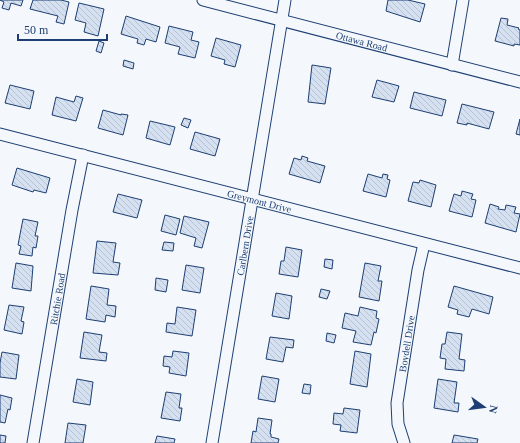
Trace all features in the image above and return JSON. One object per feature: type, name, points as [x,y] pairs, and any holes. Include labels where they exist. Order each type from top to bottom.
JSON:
[{"type":"street","name":"Ottawa Road","points":[[202,0],[520,82]]},
{"type":"street","name":"Carlbern Drive","points":[[212,443],[285,0]]},
{"type":"street","points":[[452,65],[463,0]]},
{"type":"street","name":"Greymont Drive","points":[[0,134],[520,268]]},
{"type":"street","name":"Ritchie Road","points":[[33,443],[72,210],[83,155]]},
{"type":"street","name":"Boydell Drive","points":[[404,443],[398,424],[397,403],[418,270],[424,244]]},
{"type":"building","points":[[0,0],[23,0],[21,6],[11,3],[9,10],[2,8],[4,2]]},
{"type":"building","points":[[33,0],[61,0],[69,2],[64,24],[56,22],[58,16],[30,9]]},
{"type":"building","points":[[388,0],[408,0],[425,4],[420,22],[386,11]]},
{"type":"building","points":[[79,3],[104,9],[98,36],[84,32],[86,23],[75,20]]},
{"type":"building","points":[[126,16],[160,27],[156,42],[146,39],[144,45],[137,43],[138,39],[121,34]]},
{"type":"building","points":[[501,18],[508,19],[507,25],[519,28],[520,45],[514,44],[514,46],[495,41]]},
{"type":"building","points":[[169,26],[193,32],[191,40],[199,42],[195,58],[178,54],[180,47],[165,43]]},
{"type":"building","points":[[216,38],[241,45],[235,67],[224,64],[225,60],[211,56]]},
{"type":"building","points":[[99,41],[104,43],[101,53],[96,51]]},
{"type":"building","points":[[124,60],[134,63],[133,69],[123,66]]},
{"type":"building","points":[[312,65],[331,68],[325,104],[308,102]]},
{"type":"building","points":[[377,80],[399,86],[394,102],[372,97]]},
{"type":"building","points":[[10,85],[34,91],[30,109],[5,103]]},
{"type":"building","points":[[414,92],[446,100],[442,116],[410,108]]},
{"type":"building","points":[[76,96],[83,98],[76,121],[52,115],[56,97],[74,102]]},
{"type":"building","points":[[462,104],[494,112],[489,129],[467,123],[467,125],[457,123]]},
{"type":"building","points":[[103,110],[121,115],[128,115],[123,135],[98,128]]},
{"type":"building","points":[[184,118],[191,120],[188,128],[181,125]]},
{"type":"building","points":[[520,119],[520,135],[516,134]]},
{"type":"building","points":[[150,121],[175,127],[170,145],[146,138]]},
{"type":"building","points":[[195,132],[220,139],[215,156],[190,149]]},
{"type":"building","points":[[302,156],[308,158],[307,161],[325,166],[320,183],[289,174],[294,158],[301,160]]},
{"type":"building","points":[[17,168],[50,178],[46,193],[34,190],[33,192],[12,185]]},
{"type":"building","points":[[368,174],[382,178],[383,174],[388,175],[387,179],[390,180],[386,197],[363,191]]},
{"type":"building","points":[[420,180],[436,185],[431,207],[408,201],[413,182],[419,183]]},
{"type":"building","points":[[462,191],[473,194],[471,199],[476,200],[472,217],[449,211],[454,194],[461,196]]},
{"type":"building","points":[[118,194],[142,200],[137,218],[113,212]]},
{"type":"building","points":[[490,204],[499,207],[498,209],[505,210],[506,205],[516,207],[514,213],[520,214],[516,232],[485,223]]},
{"type":"building","points":[[165,215],[180,219],[176,235],[161,231]]},
{"type":"building","points":[[184,216],[209,222],[202,248],[194,246],[196,238],[180,233]]},
{"type":"building","points":[[23,219],[38,222],[35,236],[38,236],[36,248],[33,247],[32,256],[19,254],[21,246],[18,245]]},
{"type":"building","points":[[97,241],[116,243],[113,262],[120,263],[118,275],[93,273]]},
{"type":"building","points":[[164,242],[174,243],[173,251],[162,250]]},
{"type":"building","points":[[286,247],[302,250],[298,277],[279,274],[281,261],[284,261]]},
{"type":"building","points":[[325,259],[333,260],[332,269],[324,267]]},
{"type":"building","points":[[16,263],[33,266],[31,291],[12,288]]},
{"type":"building","points":[[365,263],[381,266],[378,281],[382,281],[379,301],[359,297]]},
{"type":"building","points":[[186,265],[204,268],[200,293],[182,290]]},
{"type":"building","points":[[156,278],[168,280],[166,292],[155,290]]},
{"type":"building","points":[[91,286],[109,289],[107,305],[116,306],[115,317],[106,315],[105,322],[86,319]]},
{"type":"building","points":[[454,286],[493,297],[489,314],[472,309],[469,317],[457,314],[458,310],[448,307]]},
{"type":"building","points":[[321,289],[330,291],[327,299],[319,297]]},
{"type":"building","points":[[276,293],[292,296],[289,319],[272,316]]},
{"type":"building","points":[[9,305],[24,307],[21,321],[24,322],[22,334],[4,330]]},
{"type":"building","points":[[177,307],[196,310],[192,336],[166,332],[167,323],[175,324]]},
{"type":"building","points":[[360,307],[377,311],[376,318],[379,319],[376,333],[374,332],[371,345],[353,342],[356,331],[342,328],[345,313],[358,316]]},
{"type":"building","points":[[84,332],[102,335],[99,352],[107,353],[106,361],[80,358]]},
{"type":"building","points":[[447,332],[462,334],[459,359],[465,360],[464,371],[445,369],[446,359],[440,358],[442,344],[445,344]]},
{"type":"building","points":[[327,333],[336,335],[334,343],[326,341]]},
{"type":"building","points":[[270,337],[294,340],[293,348],[286,347],[283,362],[266,359]]},
{"type":"building","points":[[173,351],[189,353],[186,376],[169,373],[170,367],[163,366],[164,356],[172,357]]},
{"type":"building","points":[[355,351],[371,354],[367,387],[350,384]]},
{"type":"building","points":[[2,352],[19,355],[16,379],[0,377]]},
{"type":"building","points":[[262,376],[279,379],[275,402],[258,399]]},
{"type":"building","points":[[77,379],[93,382],[90,405],[73,402]]},
{"type":"building","points":[[438,379],[457,382],[454,403],[459,403],[458,412],[434,408]]},
{"type":"building","points":[[304,384],[311,385],[310,394],[302,393]]},
{"type":"building","points":[[166,392],[181,394],[179,408],[182,408],[180,421],[161,418]]},
{"type":"building","points":[[0,395],[12,398],[10,410],[8,409],[5,423],[0,422]]},
{"type":"building","points":[[344,408],[360,410],[357,433],[340,431],[341,425],[333,424],[334,413],[343,414]]},
{"type":"building","points":[[258,418],[272,420],[270,434],[271,437],[279,439],[278,443],[251,443],[253,431],[256,432]]},
{"type":"building","points":[[68,423],[86,425],[83,443],[65,443]]},
{"type":"building","points":[[0,435],[6,436],[5,443],[0,443]]},
{"type":"building","points":[[454,435],[478,439],[477,443],[452,443]]},
{"type":"building","points":[[157,436],[175,439],[174,443],[155,443]]}]
